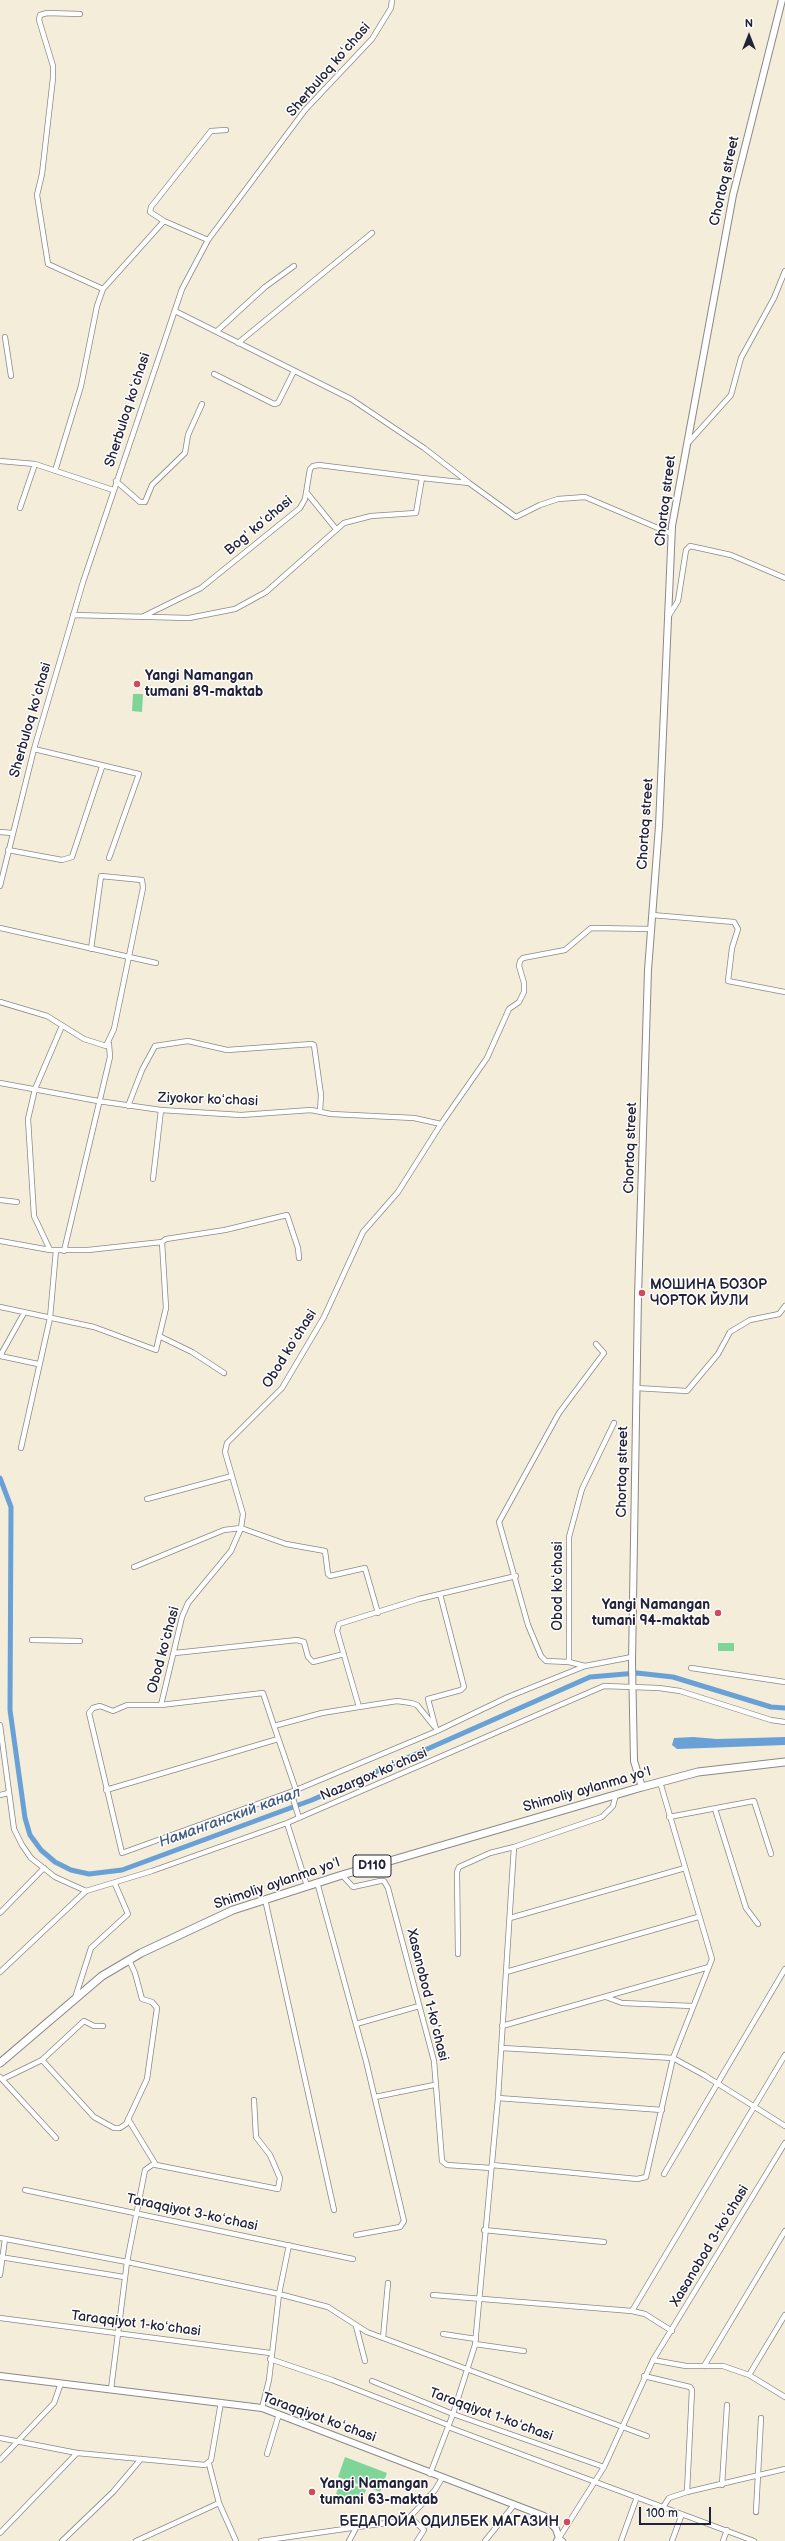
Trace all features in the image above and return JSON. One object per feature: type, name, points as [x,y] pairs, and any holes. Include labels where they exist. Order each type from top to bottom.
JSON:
[{"type":"main road","name":"Chortoq street","points":[[642,1787],[634,1761],[632,1687],[636,1388],[647,984],[659,826],[672,534],[685,445],[733,195],[782,0]]},
{"type":"main road","name":"Shimoliy aylanma yoʻl","points":[[0,2063],[102,1976],[129,1960],[233,1910],[317,1882],[660,1782],[698,1772],[785,1762]]},
{"type":"main road","name":"Taraqqiyot koʻchasi","points":[[0,2376],[262,2408],[549,2519],[560,2540]]},
{"type":"street","name":"Sherbuloq koʻchasi","points":[[0,886],[34,749],[73,615],[155,363],[189,272],[208,240],[305,110],[372,38],[391,8],[392,0]]},
{"type":"street","points":[[80,14],[47,13],[40,15],[39,20],[52,66],[52,78],[42,174],[37,195],[48,264],[103,288]]},
{"type":"street","points":[[208,240],[164,221],[150,212],[151,207],[211,131],[226,130]]},
{"type":"street","points":[[55,471],[81,386],[97,306],[103,288],[164,221]]},
{"type":"street","points":[[238,343],[372,233]]},
{"type":"street","points":[[217,332],[265,288],[294,266]]},
{"type":"street","points":[[685,445],[731,395],[741,358],[774,298],[785,271]]},
{"type":"street","points":[[175,311],[356,402],[424,448],[469,484]]},
{"type":"street","points":[[5,338],[11,376]]},
{"type":"street","points":[[214,374],[274,404],[278,403],[294,371]]},
{"type":"street","points":[[116,481],[140,502],[145,502],[152,485],[185,453],[188,435],[202,404]]},
{"type":"street","points":[[0,461],[35,464],[113,490]]},
{"type":"street","points":[[20,508],[35,464]]},
{"type":"street","name":"Bogʻ koʻchasi","points":[[142,616],[202,588],[300,508],[307,493],[310,469],[316,465],[469,484],[516,517],[540,505],[558,500],[585,497],[672,534]]},
{"type":"street","name":"Bogʻ koʻchasi","points":[[73,615],[189,618],[208,616],[245,605],[278,582],[336,529],[356,518],[415,514],[422,478]]},
{"type":"street","points":[[307,493],[336,529]]},
{"type":"street","points":[[668,617],[678,601],[686,550],[690,546],[731,555],[785,578]]},
{"type":"street","points":[[34,749],[102,767],[140,774],[109,858]]},
{"type":"street","points":[[8,850],[62,860],[72,857],[102,767]]},
{"type":"street","points":[[0,832],[12,833]]},
{"type":"street","points":[[64,1251],[98,1102],[110,1057],[109,1044],[114,1030],[143,888],[142,880],[101,876],[91,949]]},
{"type":"street","points":[[652,915],[734,922],[738,929],[732,948],[728,981],[785,992]]},
{"type":"street","points":[[0,928],[156,963]]},
{"type":"street","name":"Obod koʻchasi","points":[[274,1726],[263,1694],[161,1705],[175,1653],[182,1617],[188,1603],[231,1551],[241,1528],[243,1514],[225,1452],[227,1443],[282,1388],[324,1317],[363,1232],[398,1192],[441,1124],[487,1058],[509,1008],[522,997],[525,988],[519,966],[523,958],[566,950],[591,928],[651,929]]},
{"type":"street","points":[[0,1002],[39,1012],[99,1045],[109,1044]]},
{"type":"street","points":[[21,1448],[38,1364],[50,1318],[53,1250],[34,1216],[31,1198],[28,1119],[35,1089],[62,1026]]},
{"type":"street","points":[[128,1106],[142,1070],[155,1046],[188,1041],[227,1050],[312,1044],[314,1045],[321,1095],[320,1111]]},
{"type":"street","name":"Ziyokor koʻchasi","points":[[0,1082],[98,1102],[161,1110],[241,1115],[288,1110],[320,1111],[331,1114],[414,1118],[441,1124]]},
{"type":"street","points":[[153,1179],[161,1110]]},
{"type":"street","points":[[0,1200],[17,1202]]},
{"type":"street","points":[[0,1241],[64,1251],[162,1242],[166,1239],[225,1230],[287,1215],[290,1217],[299,1258]]},
{"type":"street","points":[[0,1307],[94,1326],[156,1350],[166,1304],[162,1242]]},
{"type":"street","points":[[636,1388],[687,1390],[718,1354],[730,1332],[750,1320],[779,1314],[785,1306]]},
{"type":"street","points":[[24,1312],[0,1356],[38,1364]]},
{"type":"street","points":[[159,1336],[192,1352],[224,1373]]},
{"type":"street","name":"Obod koʻchasi","points":[[584,1666],[569,1662],[546,1661],[541,1656],[528,1625],[516,1576],[499,1525],[500,1517],[559,1413],[604,1353],[596,1344]]},
{"type":"street","name":"Obod koʻchasi","points":[[569,1662],[569,1537],[582,1489],[614,1423]]},
{"type":"street","points":[[147,1499],[232,1476]]},
{"type":"street","points":[[134,1567],[224,1530],[241,1528],[286,1544],[325,1551],[329,1565],[328,1574],[330,1576],[365,1568],[378,1612]]},
{"type":"street","points":[[358,1707],[337,1631],[340,1624],[440,1594],[516,1576]]},
{"type":"street","points":[[436,1730],[428,1699],[461,1690],[464,1687],[440,1594]]},
{"type":"street","points":[[32,1640],[80,1641]]},
{"type":"street","points":[[175,1653],[300,1640],[304,1642],[310,1661],[313,1662],[344,1654]]},
{"type":"street","points":[[161,1705],[127,1705],[113,1711],[100,1706],[91,1710],[89,1718],[120,1851],[123,1853],[293,1791],[436,1730],[508,1697],[584,1666],[632,1659]]},
{"type":"street","points":[[691,1668],[785,1682]]},
{"type":"street","name":"Nazargox koʻchasi","points":[[86,1891],[115,1884],[287,1823],[594,1690],[614,1685],[680,1691],[771,1720],[785,1722]]},
{"type":"street","points":[[299,1818],[293,1791],[274,1726],[322,1713],[398,1701],[417,1705],[436,1730]]},
{"type":"street","points":[[0,1725],[14,1829],[22,1845],[31,1858],[55,1877],[86,1891],[0,1972]]},
{"type":"street","points":[[106,1790],[278,1739]]},
{"type":"street","points":[[498,2098],[662,2110],[673,2058],[692,2006],[709,1967],[712,1955],[698,1917],[660,1782]]},
{"type":"street","points":[[0,1795],[8,1793]]},
{"type":"street","points":[[458,1954],[457,1872],[459,1867],[490,1853],[514,1847],[602,1817],[613,1806],[616,1794]]},
{"type":"street","points":[[669,1817],[754,1801],[771,1854]]},
{"type":"street","points":[[715,1809],[746,1908],[758,1924]]},
{"type":"street","points":[[287,1823],[307,1886]]},
{"type":"street","points":[[430,2474],[468,2370],[475,2341],[484,2230],[492,2167],[502,2048],[502,2026],[514,1847]]},
{"type":"street","points":[[0,1913],[44,1868]]},
{"type":"street","points":[[510,1918],[685,1868]]},
{"type":"street","name":"Xasanobod 1-koʻchasi","points":[[342,1875],[353,1887],[380,1881],[386,1883],[434,2061],[434,2085],[442,2161],[447,2165],[492,2167],[643,2179],[646,2177],[662,2110]]},
{"type":"street","points":[[317,1882],[375,2097],[404,2224],[400,2227],[356,2235]]},
{"type":"street","points":[[75,1998],[91,1948],[128,1914],[115,1884]]},
{"type":"street","points":[[265,1899],[334,2210]]},
{"type":"street","points":[[506,1972],[698,1917]]},
{"type":"street","points":[[42,2060],[94,2117],[114,2128],[123,2127],[147,2079],[157,2010],[155,2004],[142,1999],[135,1973],[129,1960]]},
{"type":"street","points":[[502,2026],[709,1967]]},
{"type":"street","points":[[664,2174],[785,1969]]},
{"type":"street","points":[[606,1997],[622,2003],[692,2006]]},
{"type":"street","points":[[356,2024],[419,2006]]},
{"type":"street","points":[[56,2138],[2,2078],[42,2060],[84,2021],[94,2026],[103,2026]]},
{"type":"street","points":[[502,2048],[673,2058],[785,2126]]},
{"type":"street","points":[[632,2311],[753,2106],[785,2055]]},
{"type":"street","points":[[375,2097],[434,2085]]},
{"type":"street","points":[[111,2389],[124,2277],[145,2170],[152,2165],[156,2165],[278,2189],[280,2178],[270,2155],[256,2138],[254,2100]]},
{"type":"street","points":[[128,2119],[156,2165]]},
{"type":"street","name":"Xasanobod 3-koʻchasi","points":[[560,2540],[594,2481],[604,2467],[623,2427],[644,2376],[653,2360],[785,2143]]},
{"type":"street","name":"Taraqqiyot 3-koʻchasi","points":[[25,2190],[136,2212],[353,2259]]},
{"type":"street","points":[[484,2230],[604,2242]]},
{"type":"street","points":[[704,2366],[785,2231]]},
{"type":"street","points":[[0,2275],[3,2239],[127,2262],[278,2294],[328,2307],[342,2314],[356,2326],[383,2338],[647,2436]]},
{"type":"street","points":[[262,2408],[269,2380],[270,2352],[278,2294],[289,2245]]},
{"type":"street","points":[[2,2257],[124,2277]]},
{"type":"street","points":[[383,2338],[388,2283]]},
{"type":"street","points":[[433,2295],[632,2311],[645,2314],[672,2330]]},
{"type":"street","points":[[749,2375],[785,2315]]},
{"type":"street","name":"Taraqqiyot 1-koʻchasi","points":[[0,2318],[270,2352]]},
{"type":"street","points":[[356,2326],[365,2360]]},
{"type":"street","points":[[442,2334],[524,2351]]},
{"type":"street","name":"Taraqqiyot 1-koʻchasi","points":[[270,2358],[332,2380],[448,2426],[754,2541]]},
{"type":"street","points":[[653,2360],[686,2366],[723,2366],[749,2375],[785,2398]]},
{"type":"street","points":[[644,2376],[692,2389],[687,2492]]},
{"type":"street","name":"Taraqqiyot 1-koʻchasi","points":[[372,2381],[453,2414],[604,2467]]},
{"type":"street","points":[[0,2460],[54,2404],[61,2383]]},
{"type":"street","points":[[221,2402],[211,2460],[209,2464],[219,2503],[236,2541]]},
{"type":"street","points":[[722,2485],[726,2404]]},
{"type":"street","points":[[267,2454],[278,2414]]},
{"type":"street","points":[[756,2512],[761,2418]]},
{"type":"street","points":[[0,2438],[77,2453],[209,2464]]},
{"type":"street","points":[[0,2533],[77,2453]]},
{"type":"street","points":[[62,2541],[113,2492],[141,2459]]},
{"type":"street","points":[[663,2507],[669,2498],[687,2492],[722,2485],[785,2468]]},
{"type":"street","points":[[261,2541],[399,2522],[411,2518],[435,2490],[442,2478]]},
{"type":"street","points":[[621,2541],[637,2497]]},
{"type":"street","points":[[136,2541],[219,2503]]},
{"type":"street","points":[[485,2541],[514,2505]]},
{"type":"street","points":[[672,2541],[682,2514]]},
{"type":"street","points":[[411,2518],[424,2530],[417,2541]]},
{"type":"street","points":[[349,2541],[356,2528]]},
{"type":"street","points":[[723,2541],[727,2530]]},
{"type":"green space","points":[[133,694],[143,694],[142,712],[132,711]]},
{"type":"green space","points":[[718,1643],[734,1643],[734,1651],[718,1651]]},
{"type":"green space","points":[[345,2457],[387,2473],[380,2492],[338,2477]]},
{"type":"green space","points":[[341,2480],[366,2490],[361,2503],[336,2494]]},
{"type":"water","points":[[693,1737],[717,1739],[785,1737],[785,1745],[677,1749],[672,1745],[674,1738]]},
{"type":"waterway","name":"Наманганский канал","points":[[0,1478],[11,1507],[10,1710],[25,1818],[30,1835],[41,1850],[55,1862],[71,1870],[89,1874],[122,1870],[312,1800],[590,1677],[637,1673],[673,1677],[771,1707],[785,1708]]},
{"type":"place","name":"Yangi Namangan tumani 89-maktab","points":[[137,684]]},
{"type":"place","name":"МОШИНА БОЗОР ЧОРТОК ЙУЛИ","points":[[642,1293]]},
{"type":"place","name":"Yangi Namangan tumani 94-maktab","points":[[718,1613]]},
{"type":"place","name":"Yangi Namangan tumani 63-maktab","points":[[312,2492]]},
{"type":"place","name":"БЕДАПОЙА ОДИЛБЕК МАГАЗИН","points":[[567,2522]]}]
